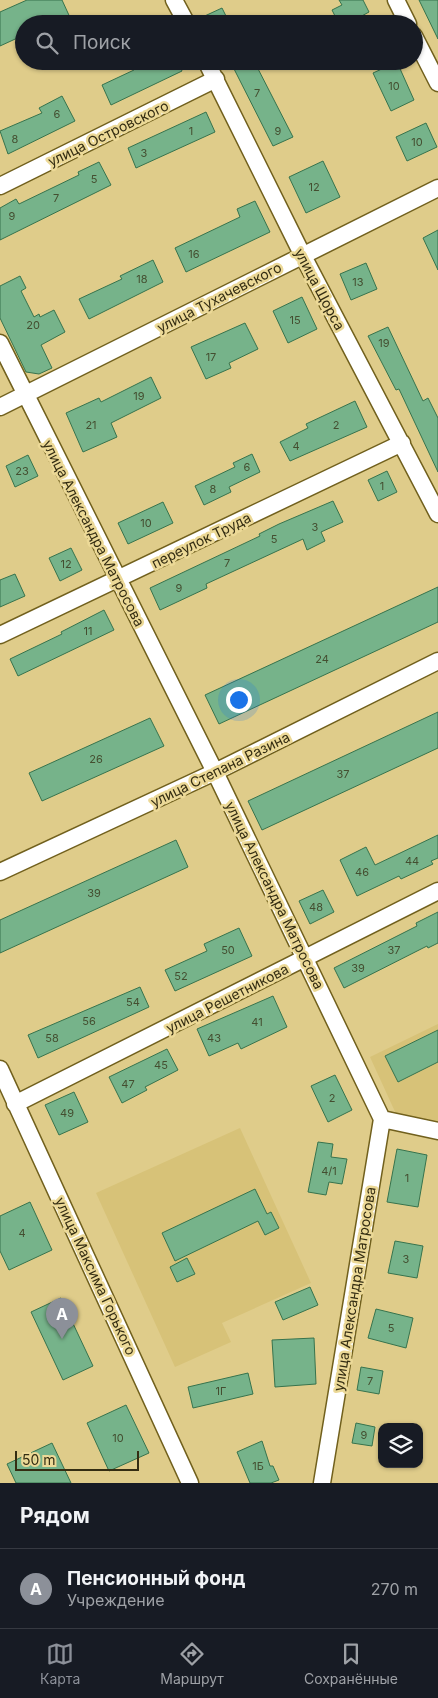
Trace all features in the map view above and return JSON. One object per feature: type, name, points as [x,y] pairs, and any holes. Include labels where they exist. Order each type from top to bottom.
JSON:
[{"type":"street","points":[[174,0],[182,15]]},
{"type":"street","points":[[396,0],[404,15]]},
{"type":"street","points":[[423,54],[438,83]]},
{"type":"street","name":"улица Щорса","points":[[211,70],[303,256],[438,514]]},
{"type":"street","name":"улица Островского","points":[[0,186],[216,79]]},
{"type":"street","name":"улица Тухачевского","points":[[0,407],[438,188]]},
{"type":"street","name":"улица Александра Матросова","points":[[0,343],[117,580],[215,772],[382,1119],[322,1483]]},
{"type":"street","name":"переулок Труда","points":[[0,635],[402,444]]},
{"type":"street","name":"улица Степана Разина","points":[[0,872],[215,772],[438,661]]},
{"type":"street","name":"улица Решетникова","points":[[16,1104],[438,891]]},
{"type":"street","name":"улица Максима Горького","points":[[0,1069],[190,1483]]},
{"type":"street","points":[[382,1119],[438,1131]]},
{"type":"shaded area","points":[[438,1024],[438,1125],[397,1116],[370,1057]]},
{"type":"shaded area","points":[[240,1128],[311,1283],[222,1323],[231,1342],[175,1367],[96,1193]]},
{"type":"building","points":[[27,0],[62,0],[69,15],[15,15],[15,39],[0,46],[0,12]]},
{"type":"building","points":[[339,0],[363,0],[369,12],[364,15],[334,15],[332,10],[342,5]]},
{"type":"building","points":[[419,0],[438,0],[438,39]]},
{"type":"building","points":[[222,8],[226,15],[207,15]]},
{"type":"building","points":[[134,70],[182,71],[111,105],[102,85]]},
{"type":"building","points":[[235,70],[259,70],[293,137],[273,146]]},
{"type":"building","points":[[380,70],[401,70],[414,100],[391,111],[373,73]]},
{"type":"building","points":[[62,96],[75,121],[8,154],[0,131],[42,113],[39,108]]},
{"type":"building","points":[[206,112],[215,132],[136,168],[128,148]]},
{"type":"building","points":[[426,123],[437,147],[407,161],[396,137]]},
{"type":"building","points":[[323,161],[340,197],[306,213],[289,177]]},
{"type":"building","points":[[99,162],[111,185],[0,240],[0,208],[16,199],[19,204],[79,175],[78,172]]},
{"type":"building","points":[[255,201],[270,232],[186,272],[175,248],[240,217],[237,209]]},
{"type":"building","points":[[438,230],[438,270],[423,238]]},
{"type":"building","points":[[153,260],[163,282],[89,319],[79,299],[122,279],[120,276]]},
{"type":"building","points":[[366,263],[377,289],[351,300],[340,274]]},
{"type":"building","points":[[20,276],[26,288],[21,291],[34,317],[39,314],[40,317],[54,310],[65,332],[41,345],[52,368],[39,374],[26,372],[0,318],[0,286]]},
{"type":"building","points":[[302,297],[317,329],[288,343],[273,311]]},
{"type":"building","points":[[245,323],[258,349],[229,363],[231,368],[206,379],[191,347]]},
{"type":"building","points":[[388,327],[423,401],[428,398],[438,418],[438,472],[399,389],[396,390],[368,336]]},
{"type":"building","points":[[151,377],[161,398],[111,423],[117,437],[83,452],[66,413],[99,398],[101,402]]},
{"type":"building","points":[[355,401],[367,427],[290,461],[280,442],[308,428],[306,424]]},
{"type":"building","points":[[252,454],[260,472],[229,487],[231,492],[204,505],[195,486],[235,467],[233,463]]},
{"type":"building","points":[[28,455],[38,476],[15,487],[6,466]]},
{"type":"building","points":[[387,471],[397,492],[378,501],[368,480]]},
{"type":"building","points":[[333,501],[343,522],[321,532],[325,541],[307,550],[303,539],[206,584],[207,588],[160,610],[150,588],[260,536],[259,534],[279,524]]},
{"type":"building","points":[[163,502],[173,523],[128,544],[118,523]]},
{"type":"building","points":[[71,548],[82,570],[60,581],[49,558]]},
{"type":"building","points":[[15,574],[25,596],[0,607],[0,580]]},
{"type":"building","points":[[438,587],[438,622],[219,724],[205,695]]},
{"type":"building","points":[[104,610],[114,630],[18,676],[10,659],[62,634],[61,632]]},
{"type":"building","points":[[438,712],[438,748],[262,830],[248,801]]},
{"type":"building","points":[[150,718],[164,746],[42,801],[29,773]]},
{"type":"building","points":[[438,835],[438,858],[431,861],[433,864],[401,879],[399,876],[357,896],[340,860],[366,847],[375,865]]},
{"type":"building","points":[[176,840],[188,867],[0,953],[0,920]]},
{"type":"building","points":[[323,890],[334,912],[310,924],[299,901]]},
{"type":"building","points":[[438,912],[438,943],[428,948],[427,946],[344,988],[334,968],[417,926],[416,923]]},
{"type":"building","points":[[239,928],[252,956],[175,991],[165,970],[207,951],[204,944]]},
{"type":"building","points":[[140,987],[149,1007],[38,1058],[28,1035]]},
{"type":"building","points":[[273,996],[287,1027],[241,1049],[238,1043],[209,1056],[197,1029]]},
{"type":"building","points":[[438,1030],[438,1062],[398,1082],[385,1056]]},
{"type":"building","points":[[167,1049],[178,1070],[145,1087],[147,1090],[122,1103],[109,1077]]},
{"type":"building","points":[[335,1075],[352,1110],[328,1122],[311,1086]]},
{"type":"building","points":[[74,1092],[88,1122],[59,1135],[45,1105]]},
{"type":"building","points":[[318,1142],[333,1144],[331,1157],[347,1159],[342,1184],[329,1182],[326,1195],[308,1192]]},
{"type":"building","points":[[397,1149],[427,1155],[418,1207],[387,1202]]},
{"type":"building","points":[[255,1189],[267,1214],[271,1212],[279,1228],[265,1235],[258,1221],[175,1261],[162,1233]]},
{"type":"building","points":[[30,1202],[52,1250],[9,1270],[0,1251],[0,1216]]},
{"type":"building","points":[[395,1241],[423,1246],[417,1278],[388,1273]]},
{"type":"building","points":[[187,1258],[195,1274],[177,1282],[170,1267]]},
{"type":"building","points":[[310,1287],[318,1305],[283,1320],[275,1302]]},
{"type":"building","points":[[61,1298],[93,1366],[63,1380],[31,1312]]},
{"type":"building","points":[[376,1309],[413,1318],[406,1348],[368,1338]]},
{"type":"building","points":[[314,1338],[316,1384],[275,1387],[272,1340]]},
{"type":"building","points":[[361,1367],[383,1371],[379,1394],[357,1390]]},
{"type":"building","points":[[248,1373],[253,1394],[193,1408],[188,1387]]},
{"type":"building","points":[[126,1405],[149,1453],[109,1471],[87,1423]]},
{"type":"building","points":[[356,1423],[375,1427],[372,1446],[352,1443]]},
{"type":"building","points":[[262,1441],[270,1466],[273,1466],[279,1480],[271,1483],[250,1483],[237,1452]]},
{"type":"building","points":[[52,1443],[71,1483],[16,1483],[7,1464]]},
{"type":"place","name":"Пенсионный фонд","points":[[62,1339]]}]
